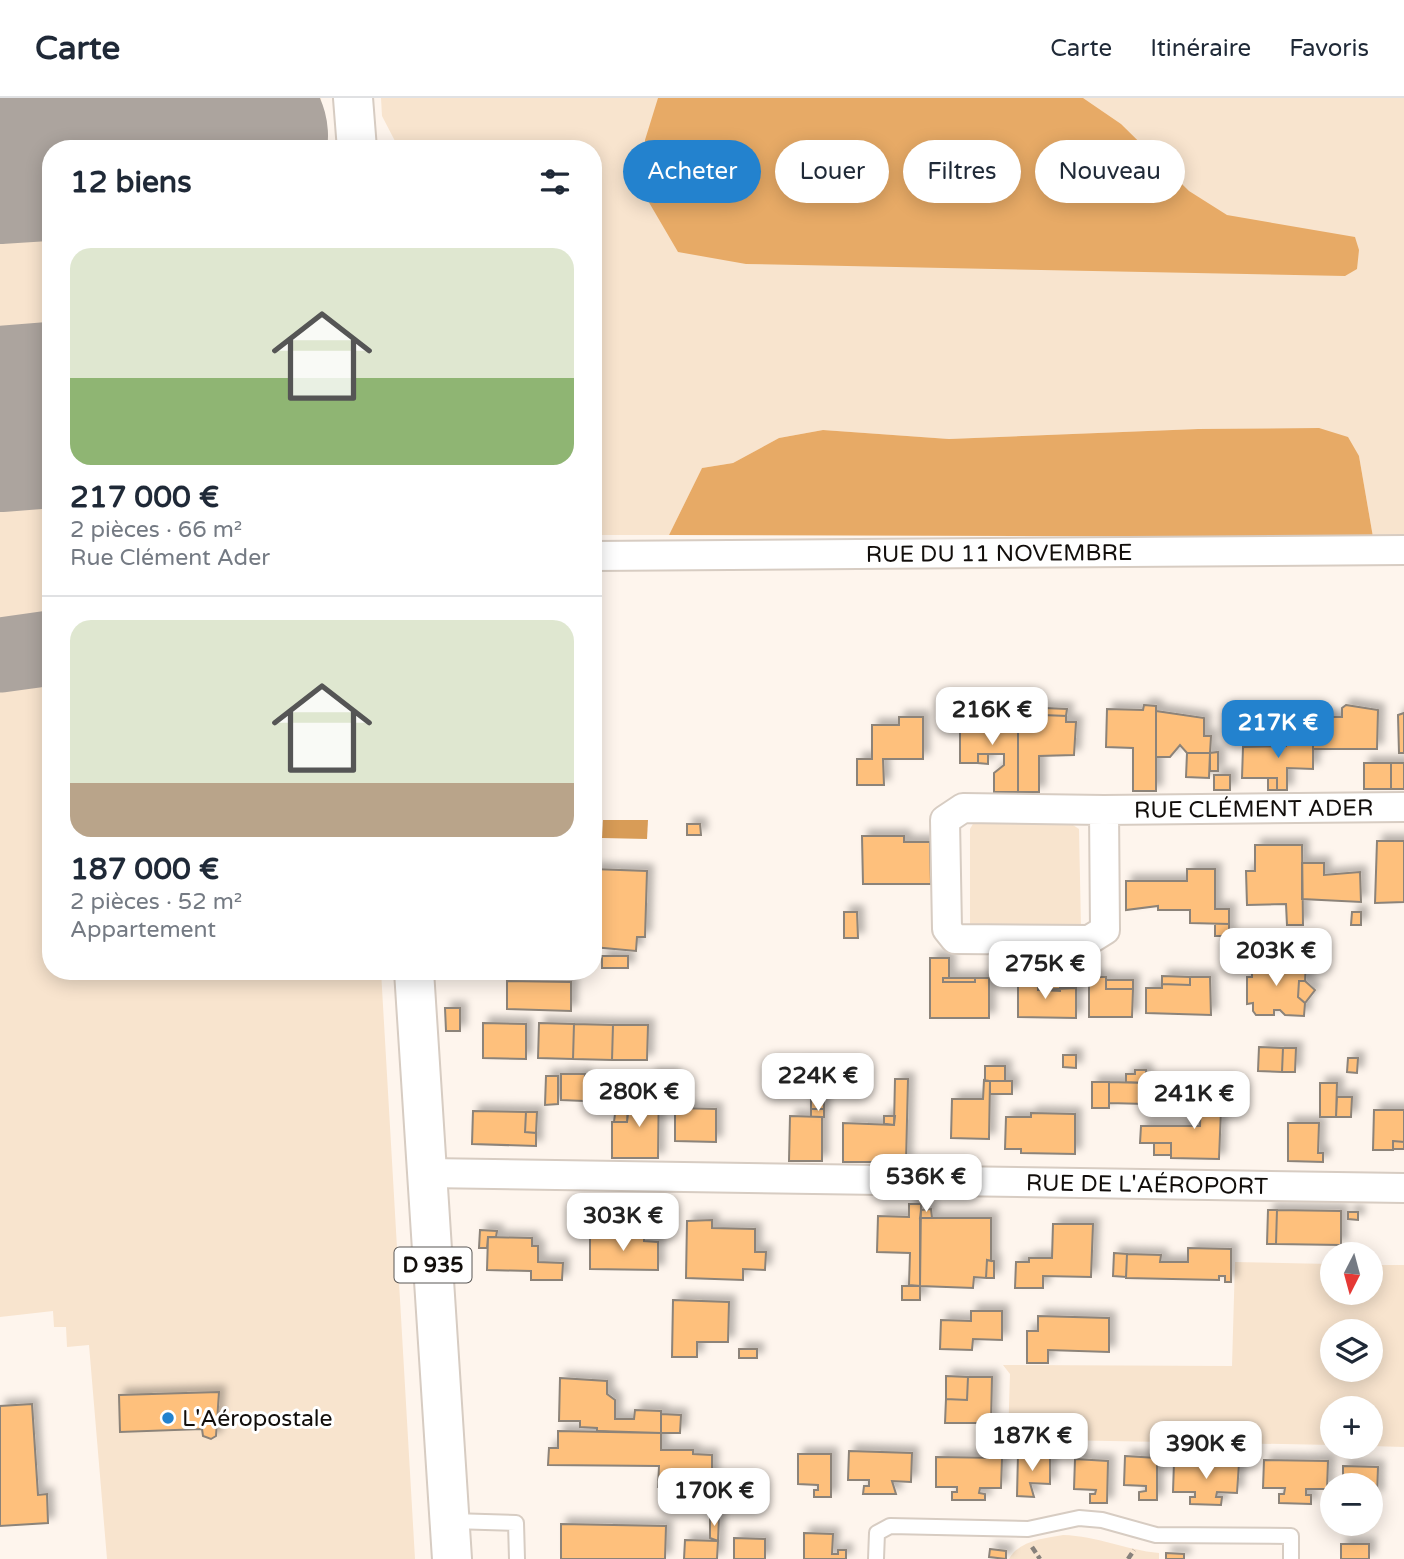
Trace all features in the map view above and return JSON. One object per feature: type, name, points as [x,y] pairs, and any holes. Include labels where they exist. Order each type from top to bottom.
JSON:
[{"type":"main road","points":[[354,98],[356,140]]},
{"type":"main road","name":"D 935","points":[[415,980],[452,1559]]},
{"type":"street","name":"RUE DU 11 NOVEMBRE","points":[[602,556],[1404,550]]},
{"type":"street","name":"RUE CLÉMENT ADER","points":[[1104,810],[1105,930],[1089,940],[955,939],[947,929],[945,820],[963,807],[1104,810],[1404,807]]},
{"type":"street","name":"RUE DE L'AÉROPORT","points":[[428,1172],[1404,1188]]},
{"type":"lane","points":[[876,1559],[877,1533],[890,1526],[1028,1530],[1079,1518],[1102,1520],[1156,1535],[1291,1536],[1290,1559]]},
{"type":"lane","points":[[449,1521],[516,1523],[517,1559]]},
{"type":"shaded area","points":[[0,98],[321,98],[324,140],[42,140],[42,980],[382,980],[415,1559],[107,1559],[89,1345],[67,1347],[66,1327],[54,1327],[53,1311],[0,1317]]},
{"type":"shaded area","points":[[381,98],[1404,98],[1404,538],[1373,537],[1359,456],[1198,429],[949,439],[823,430],[779,438],[733,463],[702,468],[669,535],[602,535],[602,140],[394,140],[382,116]]},
{"type":"shaded area","points":[[658,98],[1083,98],[1121,124],[1137,140],[1035,140],[1035,203],[1185,203],[1185,187],[1227,215],[1355,237],[1359,250],[1357,269],[1345,276],[746,264],[678,252],[649,203],[761,203],[761,140],[645,140]]},
{"type":"shaded area","points":[[1319,428],[1348,437],[1359,456],[1373,537],[669,535],[702,468],[733,463],[779,438],[823,430],[949,439],[1198,429]]},
{"type":"shaded area","points":[[603,820],[648,820],[647,839],[602,838]]},
{"type":"shaded area","points":[[974,822],[1073,825],[1079,829],[1081,928],[976,929],[970,924],[970,829]]},
{"type":"shaded area","points":[[1235,1262],[1320,1264],[1320,1306],[1382,1306],[1383,1265],[1404,1265],[1404,1447],[1383,1446],[1383,1396],[1320,1396],[1320,1445],[1008,1439],[1010,1374],[1003,1365],[1232,1366]]},
{"type":"shaded area","points":[[1063,1535],[1159,1553],[1159,1559],[1009,1559],[1025,1544]]},
{"type":"building","points":[[1144,705],[1156,706],[1156,791],[1133,791],[1133,748],[1106,747],[1107,709],[1143,710]]},
{"type":"building","points":[[1346,705],[1378,710],[1377,749],[1313,749],[1313,717],[1342,717],[1342,708]]},
{"type":"building","points":[[1044,708],[1067,709],[1066,716],[1043,715]]},
{"type":"building","points":[[1156,711],[1204,718],[1204,736],[1211,736],[1210,753],[1187,753],[1180,745],[1170,757],[1156,757]]},
{"type":"building","points":[[1404,713],[1404,753],[1399,753],[1398,715]]},
{"type":"building","points":[[973,714],[994,715],[994,721],[1018,721],[1018,792],[994,792],[994,773],[1004,765],[1004,754],[978,754],[978,763],[960,763],[960,721],[973,721]]},
{"type":"building","points":[[1043,715],[1066,716],[1066,722],[1076,722],[1074,755],[1039,756],[1039,792],[1018,792],[1018,721],[1043,721]]},
{"type":"building","points":[[899,717],[923,717],[923,759],[883,759],[884,785],[857,785],[857,759],[872,759],[872,725],[899,725]]},
{"type":"building","points":[[1269,736],[1286,736],[1286,746],[1243,747],[1243,740],[1269,741]]},
{"type":"building","points":[[1286,736],[1313,736],[1313,769],[1287,768],[1287,790],[1277,790],[1277,778],[1242,778],[1243,747],[1286,746]]},
{"type":"building","points":[[1218,752],[1218,771],[1210,771],[1210,753]]},
{"type":"building","points":[[1187,753],[1210,753],[1209,778],[1186,777]]},
{"type":"building","points":[[978,754],[988,754],[988,764],[978,763]]},
{"type":"building","points":[[1364,763],[1391,763],[1391,789],[1364,789]]},
{"type":"building","points":[[1391,763],[1404,763],[1404,789],[1391,789]]},
{"type":"building","points":[[1214,775],[1230,775],[1230,790],[1214,790]]},
{"type":"building","points":[[1268,778],[1277,778],[1277,790],[1268,790]]},
{"type":"building","points":[[687,824],[700,824],[701,835],[687,835]]},
{"type":"building","points":[[862,836],[904,836],[904,842],[930,842],[931,884],[863,884]]},
{"type":"building","points":[[1377,841],[1404,841],[1404,902],[1375,903]]},
{"type":"building","points":[[1255,845],[1302,845],[1303,925],[1287,925],[1286,904],[1247,905],[1246,871],[1255,871]]},
{"type":"building","points":[[1302,863],[1324,863],[1324,875],[1360,872],[1361,902],[1302,899]]},
{"type":"building","points":[[602,869],[647,871],[645,937],[637,937],[636,951],[602,948]]},
{"type":"building","points":[[1187,869],[1215,869],[1215,909],[1229,909],[1229,924],[1190,923],[1190,910],[1158,910],[1158,906],[1126,910],[1126,881],[1187,881]]},
{"type":"building","points":[[844,912],[857,912],[858,938],[844,938]]},
{"type":"building","points":[[1352,912],[1361,912],[1361,925],[1351,925]]},
{"type":"building","points":[[1215,924],[1229,924],[1229,936],[1215,936]]},
{"type":"building","points":[[602,956],[628,956],[628,968],[602,968]]},
{"type":"building","points":[[1061,957],[1076,957],[1076,988],[1060,987]]},
{"type":"building","points":[[930,958],[949,958],[949,978],[943,978],[943,982],[975,982],[975,978],[989,978],[989,1018],[930,1018]]},
{"type":"building","points":[[1252,958],[1266,959],[1274,963],[1274,969],[1289,969],[1290,963],[1306,963],[1305,981],[1299,981],[1298,997],[1305,1003],[1304,1016],[1285,1015],[1280,1010],[1274,1010],[1274,1015],[1256,1015],[1253,1003],[1247,1004],[1247,977],[1252,977]]},
{"type":"building","points":[[1274,963],[1290,963],[1289,969],[1274,969]]},
{"type":"building","points":[[1162,976],[1190,977],[1190,985],[1162,984]]},
{"type":"building","points":[[1018,977],[1038,977],[1038,990],[1076,988],[1076,1018],[1018,1017]]},
{"type":"building","points":[[1089,977],[1106,977],[1106,989],[1133,989],[1132,1017],[1089,1017]]},
{"type":"building","points":[[1190,977],[1210,977],[1211,1015],[1146,1013],[1146,988],[1162,988],[1162,984],[1190,985]]},
{"type":"building","points":[[943,978],[975,978],[975,982],[943,982]]},
{"type":"building","points":[[1038,979],[1060,979],[1060,991],[1038,990]]},
{"type":"building","points":[[1106,980],[1133,980],[1133,989],[1106,989]]},
{"type":"building","points":[[507,981],[571,982],[571,1011],[507,1009]]},
{"type":"building","points":[[1299,981],[1305,981],[1315,990],[1305,1003],[1298,997]]},
{"type":"building","points":[[445,1008],[460,1008],[460,1031],[446,1031]]},
{"type":"building","points":[[483,1023],[526,1024],[526,1059],[483,1058]]},
{"type":"building","points":[[539,1023],[574,1024],[573,1059],[538,1058]]},
{"type":"building","points":[[574,1024],[613,1025],[612,1060],[573,1059]]},
{"type":"building","points":[[613,1025],[648,1025],[647,1060],[612,1060]]},
{"type":"building","points":[[1259,1047],[1283,1048],[1282,1072],[1258,1071]]},
{"type":"building","points":[[1283,1048],[1296,1048],[1295,1072],[1282,1072]]},
{"type":"building","points":[[1063,1055],[1076,1055],[1076,1068],[1063,1067]]},
{"type":"building","points":[[1348,1058],[1358,1058],[1357,1073],[1347,1072]]},
{"type":"building","points":[[800,1066],[824,1067],[824,1078],[800,1078]]},
{"type":"building","points":[[985,1066],[1005,1066],[1005,1081],[985,1081]]},
{"type":"building","points":[[1135,1070],[1146,1070],[1146,1083],[1126,1082],[1126,1074],[1135,1074]]},
{"type":"building","points":[[561,1074],[585,1074],[584,1101],[561,1100]]},
{"type":"building","points":[[650,1075],[659,1075],[658,1158],[612,1158],[612,1122],[627,1122],[628,1105],[649,1105]]},
{"type":"building","points":[[659,1075],[673,1075],[673,1097],[659,1097]]},
{"type":"building","points":[[546,1076],[558,1076],[558,1104],[545,1105]]},
{"type":"building","points":[[800,1078],[824,1078],[824,1109],[811,1109],[811,1095],[800,1095]]},
{"type":"building","points":[[895,1079],[908,1079],[906,1162],[843,1162],[843,1123],[894,1125]]},
{"type":"building","points":[[984,1080],[990,1081],[989,1139],[951,1138],[952,1099],[983,1099]]},
{"type":"building","points":[[990,1081],[1012,1081],[1012,1094],[990,1094]]},
{"type":"building","points":[[1092,1082],[1109,1082],[1109,1108],[1092,1108]]},
{"type":"building","points":[[1109,1082],[1146,1083],[1146,1104],[1109,1103]]},
{"type":"building","points":[[1320,1083],[1337,1083],[1336,1117],[1320,1117]]},
{"type":"building","points":[[1219,1084],[1228,1084],[1228,1109],[1221,1109],[1219,1159],[1171,1158],[1171,1143],[1140,1143],[1141,1126],[1200,1126],[1201,1096],[1219,1096]]},
{"type":"building","points":[[1337,1097],[1352,1097],[1351,1117],[1336,1117]]},
{"type":"building","points":[[675,1108],[716,1109],[716,1142],[675,1141]]},
{"type":"building","points":[[811,1109],[824,1109],[824,1117],[811,1117]]},
{"type":"building","points":[[1374,1110],[1404,1110],[1404,1142],[1393,1141],[1393,1150],[1373,1150]]},
{"type":"building","points":[[473,1111],[526,1112],[525,1132],[536,1133],[536,1146],[472,1144]]},
{"type":"building","points":[[526,1112],[537,1112],[536,1133],[525,1132]]},
{"type":"building","points":[[1031,1113],[1075,1114],[1075,1154],[1021,1153],[1021,1149],[1005,1149],[1006,1117],[1031,1117]]},
{"type":"building","points":[[615,1114],[628,1114],[627,1122],[614,1122]]},
{"type":"building","points":[[790,1116],[822,1117],[822,1161],[789,1161]]},
{"type":"building","points":[[884,1116],[895,1116],[894,1125],[884,1124]]},
{"type":"building","points":[[1288,1123],[1319,1123],[1318,1153],[1323,1153],[1323,1162],[1288,1161]]},
{"type":"building","points":[[1393,1141],[1404,1142],[1404,1149],[1393,1149]]},
{"type":"building","points":[[1154,1143],[1171,1143],[1171,1155],[1154,1155]]},
{"type":"building","points":[[909,1204],[921,1204],[920,1286],[909,1285],[910,1253],[877,1252],[878,1216],[909,1217]]},
{"type":"building","points":[[931,1209],[932,1218],[920,1218],[921,1210]]},
{"type":"building","points":[[1268,1210],[1277,1210],[1276,1244],[1267,1244]]},
{"type":"building","points":[[1277,1210],[1341,1211],[1341,1242],[1276,1244]]},
{"type":"building","points":[[1348,1212],[1358,1212],[1358,1220],[1348,1219]]},
{"type":"building","points":[[920,1218],[991,1218],[991,1261],[987,1260],[986,1278],[974,1277],[973,1288],[920,1286]]},
{"type":"building","points":[[712,1220],[712,1228],[755,1229],[755,1252],[766,1252],[765,1270],[743,1269],[743,1280],[686,1278],[687,1221]]},
{"type":"building","points":[[1053,1224],[1093,1224],[1091,1277],[1043,1276],[1043,1288],[1015,1288],[1016,1262],[1029,1262],[1029,1258],[1052,1258]]},
{"type":"building","points":[[480,1230],[497,1231],[496,1237],[488,1237],[487,1248],[479,1248]]},
{"type":"building","points":[[590,1236],[644,1237],[644,1241],[658,1242],[658,1270],[590,1269]]},
{"type":"building","points":[[488,1237],[532,1238],[532,1246],[538,1246],[538,1262],[563,1263],[562,1280],[531,1280],[531,1271],[487,1270]]},
{"type":"building","points":[[1188,1248],[1231,1249],[1231,1282],[1225,1282],[1225,1276],[1219,1276],[1219,1280],[1126,1278],[1127,1254],[1161,1255],[1160,1262],[1188,1262]]},
{"type":"building","points":[[1114,1253],[1127,1254],[1126,1277],[1113,1276]]},
{"type":"building","points":[[987,1260],[994,1261],[994,1278],[986,1278]]},
{"type":"building","points":[[902,1286],[920,1286],[920,1300],[902,1300]]},
{"type":"building","points":[[673,1300],[729,1302],[728,1342],[697,1342],[697,1357],[672,1357]]},
{"type":"building","points":[[971,1311],[1002,1311],[1002,1340],[973,1339],[972,1350],[940,1349],[941,1320],[971,1321]]},
{"type":"building","points":[[1038,1316],[1109,1318],[1109,1352],[1048,1350],[1048,1363],[1027,1363],[1027,1331],[1038,1331]]},
{"type":"building","points":[[739,1349],[757,1349],[757,1358],[739,1358]]},
{"type":"building","points":[[946,1376],[968,1377],[967,1400],[946,1399]]},
{"type":"building","points":[[968,1377],[992,1377],[991,1423],[945,1423],[946,1399],[967,1400]]},
{"type":"building","points":[[560,1378],[607,1381],[607,1394],[615,1400],[615,1419],[634,1419],[635,1410],[661,1411],[661,1433],[597,1431],[597,1428],[580,1427],[580,1421],[559,1421]]},
{"type":"building","name":"L'Aéropostale","points":[[219,1392],[216,1436],[211,1439],[203,1436],[202,1429],[120,1432],[119,1395]]},
{"type":"building","points":[[32,1404],[38,1495],[47,1494],[48,1523],[0,1526],[0,1406]]},
{"type":"building","points":[[661,1414],[681,1415],[680,1433],[661,1433]]},
{"type":"building","points":[[558,1431],[661,1433],[661,1450],[693,1450],[693,1454],[712,1455],[712,1489],[658,1487],[659,1466],[548,1465],[549,1448],[558,1448]]},
{"type":"building","points":[[849,1451],[912,1453],[911,1482],[892,1481],[896,1494],[863,1494],[864,1486],[869,1486],[869,1480],[848,1480]]},
{"type":"building","points":[[798,1454],[831,1454],[831,1497],[814,1497],[814,1490],[818,1490],[818,1485],[798,1484]]},
{"type":"building","points":[[1018,1454],[1050,1455],[1050,1484],[1030,1483],[1034,1497],[1017,1496]]},
{"type":"building","points":[[1125,1456],[1157,1458],[1157,1500],[1139,1500],[1139,1492],[1146,1491],[1146,1486],[1124,1485]]},
{"type":"building","points":[[936,1457],[1002,1458],[1001,1488],[980,1488],[979,1493],[985,1494],[985,1500],[952,1500],[952,1492],[957,1492],[957,1487],[936,1487]]},
{"type":"building","points":[[1075,1459],[1108,1461],[1107,1503],[1090,1503],[1090,1494],[1095,1494],[1096,1490],[1074,1489]]},
{"type":"building","points":[[1264,1460],[1328,1461],[1328,1473],[1320,1473],[1320,1489],[1306,1489],[1306,1495],[1311,1495],[1311,1504],[1279,1503],[1279,1494],[1284,1494],[1285,1488],[1263,1488]]},
{"type":"building","points":[[1174,1462],[1239,1463],[1237,1493],[1217,1492],[1216,1497],[1222,1497],[1221,1505],[1190,1504],[1190,1497],[1195,1497],[1195,1492],[1173,1492]]},
{"type":"building","points":[[1343,1466],[1378,1467],[1378,1473],[1343,1473]]},
{"type":"building","points":[[710,1516],[719,1516],[718,1541],[710,1538]]},
{"type":"building","points":[[561,1524],[666,1526],[665,1559],[561,1559]]},
{"type":"building","points":[[804,1533],[833,1534],[832,1554],[838,1554],[838,1550],[846,1550],[846,1559],[804,1559]]},
{"type":"building","points":[[734,1538],[765,1539],[765,1559],[734,1559]]},
{"type":"building","points":[[685,1540],[718,1541],[717,1559],[684,1559]]},
{"type":"building","points":[[1341,1544],[1369,1544],[1369,1559],[1341,1559]]},
{"type":"building","points":[[990,1549],[1006,1551],[1006,1559],[989,1557]]},
{"type":"building","points":[[1166,1553],[1184,1554],[1184,1559],[1166,1559]]},
{"type":"taxiway","points":[[0,655],[42,649]]},
{"type":"runway","points":[[172,140],[235,136]]},
{"type":"runway","points":[[0,151],[42,148]]},
{"type":"runway","points":[[0,419],[42,416]]},
{"type":"place","name":"L'Aéropostale","points":[[168,1418]]}]
